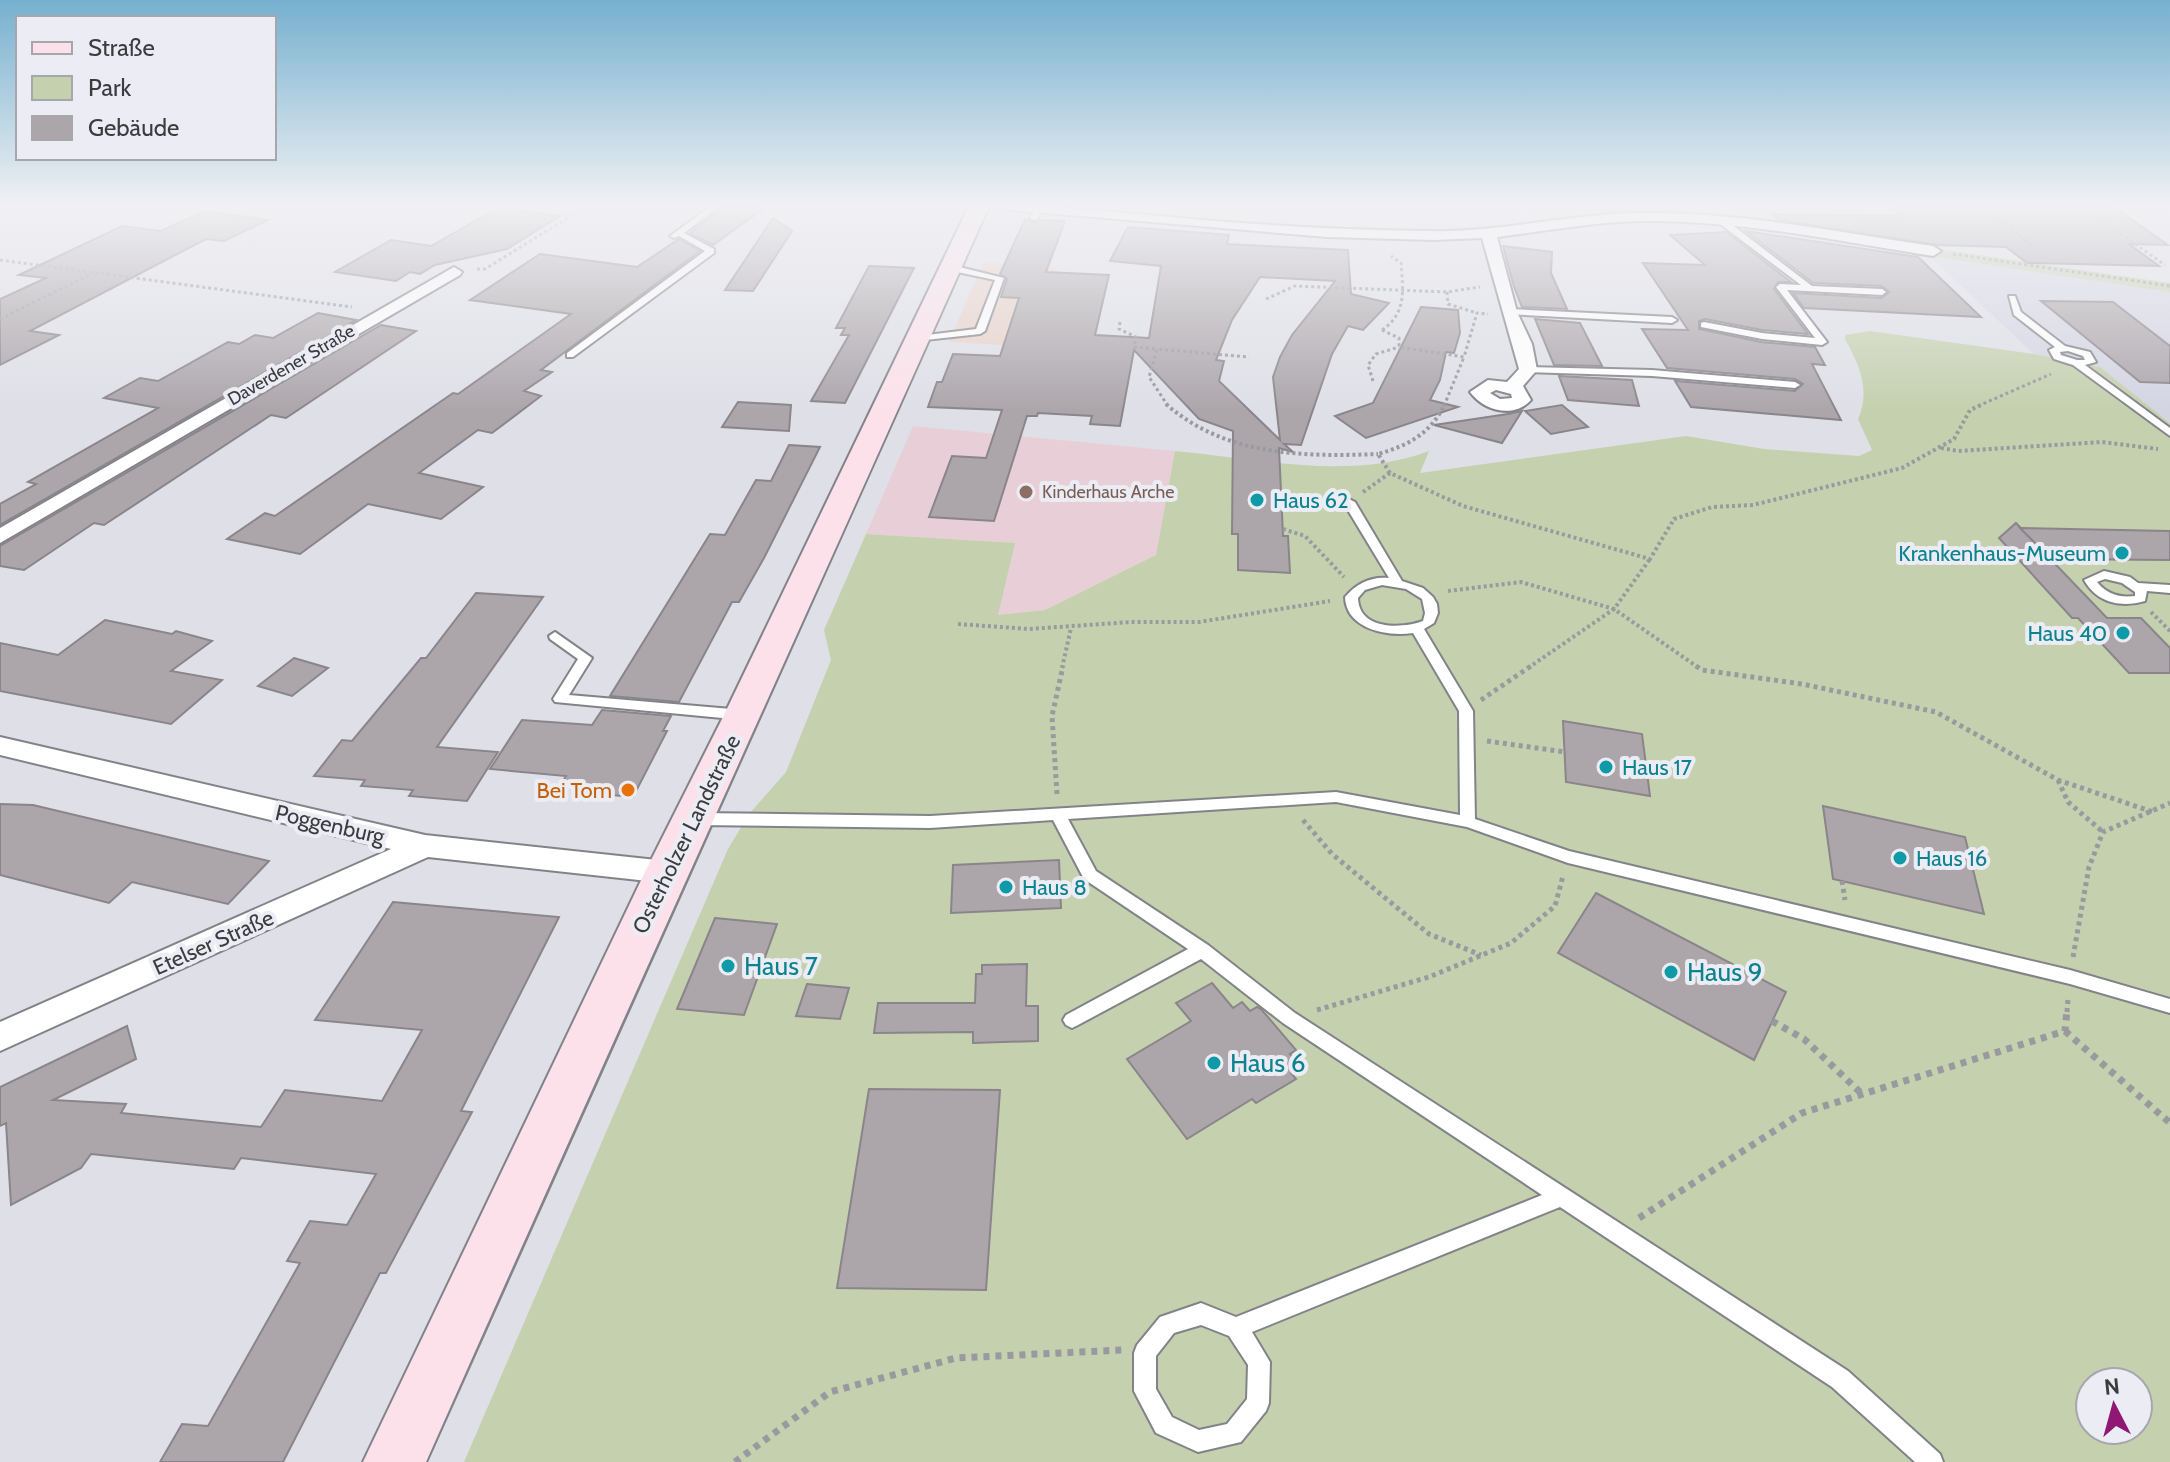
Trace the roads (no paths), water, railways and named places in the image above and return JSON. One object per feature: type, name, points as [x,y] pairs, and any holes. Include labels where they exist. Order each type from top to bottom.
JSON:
[{"type":"main road","name":"Osterholzer Landstraße","points":[[394,1462],[666,872],[743,715],[948,274]]},
{"type":"street","name":"Daverdener Straße","points":[[0,537],[450,274]]},
{"type":"street","points":[[1499,274],[1509,313],[1523,344],[1528,370],[1512,387]]},
{"type":"street","name":"Poggenburg","points":[[0,746],[425,846],[666,872]]},
{"type":"street","name":"Etelser Straße","points":[[0,1037],[425,846]]},
{"type":"lane","points":[[570,355],[680,274]]},
{"type":"lane","points":[[919,339],[980,331],[1000,278],[982,274]]},
{"type":"lane","points":[[1792,274],[1810,288]]},
{"type":"lane","points":[[1704,325],[1762,336],[1822,342],[1780,287],[1882,292]]},
{"type":"lane","points":[[2012,298],[2017,313],[2063,349],[2087,354],[2091,362],[2076,363],[2170,433]]},
{"type":"lane","points":[[1509,313],[1672,320]]},
{"type":"lane","points":[[1528,370],[1652,373],[1795,385]]},
{"type":"lane","points":[[1349,502],[1397,582]]},
{"type":"lane","points":[[1397,582],[1424,594],[1432,604],[1433,614],[1428,623],[1402,632],[1369,626],[1357,618],[1350,608],[1352,594],[1366,584],[1397,582]]},
{"type":"lane","points":[[2138,587],[2170,589]]},
{"type":"lane","points":[[1417,629],[1466,711],[1468,822]]},
{"type":"lane","points":[[555,636],[585,658],[560,699],[743,715]]},
{"type":"lane","points":[[692,819],[875,823],[1336,797],[1468,822],[1568,857],[2070,977],[2170,1006]]},
{"type":"lane","points":[[1058,815],[1090,875],[1202,950],[1289,1018],[1840,1379],[1932,1462]]},
{"type":"lane","points":[[1072,1020],[1202,950]]},
{"type":"lane","points":[[1236,1328],[1259,1362],[1258,1403],[1233,1434],[1198,1441],[1164,1425],[1145,1391],[1145,1353],[1167,1324],[1201,1314],[1236,1328],[1561,1197]]},
{"type":"place","name":"Kinderhaus Arche","points":[[1026,492]]},
{"type":"place","name":"Haus 62","points":[[1257,500]]},
{"type":"place","name":"Krankenhaus-Museum","points":[[2122,553]]},
{"type":"place","name":"Haus 40","points":[[2123,633]]},
{"type":"place","name":"Haus 17","points":[[1606,767]]},
{"type":"place","name":"Bei Tom","points":[[628,790]]},
{"type":"place","name":"Haus 16","points":[[1900,858]]},
{"type":"place","name":"Haus 8","points":[[1006,887]]},
{"type":"place","name":"Haus 7","points":[[728,966]]},
{"type":"place","name":"Haus 9","points":[[1671,972]]},
{"type":"place","name":"Haus 6","points":[[1214,1063]]}]
